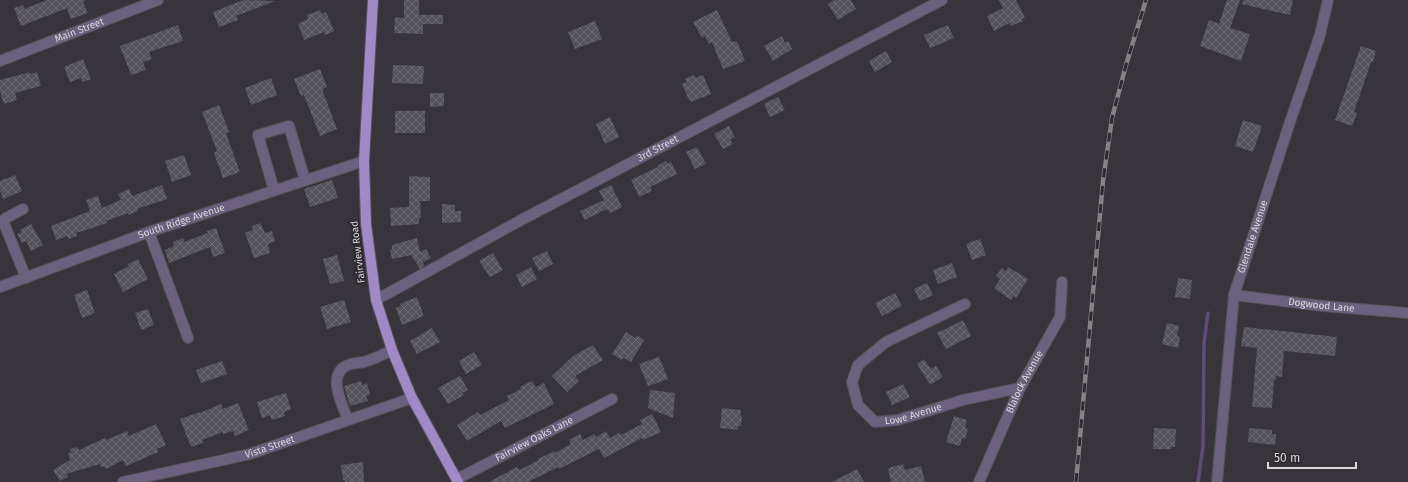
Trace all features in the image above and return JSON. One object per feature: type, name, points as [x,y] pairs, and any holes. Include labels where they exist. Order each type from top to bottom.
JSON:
[{"type":"main road","name":"Fairview Road","points":[[374,0],[364,160],[366,224],[376,300],[392,350],[412,398],[458,481]]},
{"type":"street","name":"Main Street","points":[[0,61],[158,0]]},
{"type":"street","name":"3rd Street","points":[[376,300],[530,215],[942,0]]},
{"type":"street","name":"Glendale Avenue","points":[[1217,482],[1234,295],[1320,35],[1328,0]]},
{"type":"street","points":[[274,190],[258,135],[289,126],[305,180]]},
{"type":"street","name":"South Ridge Avenue","points":[[0,288],[149,232],[364,160]]},
{"type":"street","points":[[23,209],[3,221],[26,278]]},
{"type":"street","points":[[149,232],[188,338]]},
{"type":"street","name":"Blalock Avenue","points":[[979,482],[1020,388],[1060,317],[1062,282]]},
{"type":"street","name":"Dogwood Lane","points":[[1234,295],[1323,306],[1408,312]]},
{"type":"street","name":"Lowe Avenue","points":[[965,304],[886,342],[858,366],[852,382],[858,405],[875,422],[898,420],[963,400],[1020,388]]},
{"type":"street","points":[[348,420],[341,402],[336,380],[339,372],[348,365],[379,358],[392,350]]},
{"type":"street","name":"Vista Street","points":[[123,482],[250,454],[412,398]]},
{"type":"street","name":"Fairview Oaks Lane","points":[[458,481],[612,399]]},
{"type":"building","points":[[47,0],[86,0],[83,2],[88,13],[71,19],[67,8],[21,26],[14,8],[23,5],[24,9]]},
{"type":"building","points":[[243,0],[275,1],[236,16],[238,20],[219,27],[213,12]]},
{"type":"building","points":[[404,0],[419,0],[419,15],[443,15],[443,24],[423,24],[423,34],[394,33],[395,17],[404,18]]},
{"type":"building","points":[[834,0],[851,0],[856,9],[838,20],[828,4]]},
{"type":"building","points":[[999,0],[1016,0],[1025,18],[1022,19],[1023,21],[1011,26],[1009,23],[994,31],[987,16],[1003,8]]},
{"type":"building","points":[[1227,0],[1240,0],[1230,28],[1250,34],[1241,61],[1200,46],[1209,20],[1219,24]]},
{"type":"building","points":[[1243,0],[1293,0],[1290,15],[1242,4]]},
{"type":"building","points":[[320,10],[322,14],[326,12],[334,31],[325,35],[324,32],[304,40],[298,24],[308,19],[307,15]]},
{"type":"building","points":[[717,10],[732,42],[737,41],[745,61],[723,69],[712,42],[709,44],[705,36],[702,38],[693,22]]},
{"type":"building","points":[[595,21],[602,39],[575,49],[568,32]]},
{"type":"building","points":[[178,25],[183,41],[149,52],[152,59],[143,62],[146,70],[131,75],[120,46]]},
{"type":"building","points":[[948,25],[954,38],[930,48],[924,35]]},
{"type":"building","points":[[782,36],[785,43],[788,41],[792,49],[773,61],[764,46]]},
{"type":"building","points":[[1361,46],[1376,51],[1354,112],[1357,113],[1352,126],[1335,120]]},
{"type":"building","points":[[886,51],[892,62],[875,72],[869,61]]},
{"type":"building","points":[[83,59],[91,79],[82,82],[81,78],[70,82],[64,67]]},
{"type":"building","points":[[393,65],[424,66],[423,84],[392,83]]},
{"type":"building","points":[[320,69],[327,87],[323,89],[323,92],[337,129],[320,136],[304,95],[301,96],[294,79]]},
{"type":"building","points":[[30,72],[30,74],[37,72],[41,86],[15,93],[17,100],[4,104],[0,92],[0,80]]},
{"type":"building","points":[[694,75],[696,78],[703,75],[711,94],[691,102],[682,84],[687,82],[685,79]]},
{"type":"building","points":[[271,78],[277,95],[251,105],[245,88]]},
{"type":"building","points":[[430,93],[444,93],[444,106],[430,107]]},
{"type":"building","points":[[778,97],[785,110],[770,117],[764,104]]},
{"type":"building","points":[[219,105],[229,132],[226,133],[240,172],[223,178],[214,153],[217,151],[202,112]]},
{"type":"building","points":[[395,111],[425,111],[425,133],[395,133]]},
{"type":"building","points":[[610,117],[619,137],[605,144],[596,124]]},
{"type":"building","points":[[1243,120],[1262,126],[1253,152],[1235,146]]},
{"type":"building","points":[[729,126],[735,137],[730,140],[733,144],[723,149],[714,134]]},
{"type":"building","points":[[697,147],[706,164],[695,169],[686,152]]},
{"type":"building","points":[[184,155],[191,175],[172,182],[165,161]]},
{"type":"building","points":[[666,161],[667,164],[671,162],[677,174],[650,187],[652,191],[639,197],[631,180],[658,167],[657,166]]},
{"type":"building","points":[[15,175],[22,191],[3,199],[0,190],[0,181]]},
{"type":"building","points":[[409,176],[430,177],[430,201],[420,201],[421,218],[419,218],[419,224],[391,226],[390,208],[409,207]]},
{"type":"building","points":[[332,180],[338,198],[310,207],[304,189]]},
{"type":"building","points":[[162,185],[167,199],[137,209],[138,211],[128,215],[128,213],[106,221],[107,223],[76,233],[77,236],[68,239],[68,236],[56,240],[51,226],[90,211],[86,200],[98,196],[102,208],[121,200],[118,194],[129,189],[132,196]]},
{"type":"building","points":[[611,185],[622,207],[610,213],[608,209],[604,210],[585,220],[580,211],[604,200],[599,191]]},
{"type":"building","points":[[442,204],[455,205],[455,211],[461,211],[461,222],[442,223]]},
{"type":"building","points":[[260,223],[265,233],[272,231],[275,241],[268,244],[270,253],[254,258],[245,233],[253,230],[252,226]]},
{"type":"building","points":[[31,224],[43,245],[31,251],[26,241],[22,243],[17,234],[22,232],[20,230]]},
{"type":"building","points":[[216,228],[225,253],[213,257],[210,247],[169,263],[165,250],[174,246],[173,242],[183,238],[184,242],[208,233],[207,231]]},
{"type":"building","points":[[417,238],[420,252],[426,249],[431,258],[423,262],[424,266],[420,269],[411,255],[392,259],[390,250],[392,249],[392,245]]},
{"type":"building","points":[[980,239],[986,255],[972,260],[966,244]]},
{"type":"building","points":[[547,251],[553,264],[539,271],[532,258]]},
{"type":"building","points":[[493,253],[503,270],[490,277],[479,261]]},
{"type":"building","points":[[337,255],[344,281],[330,284],[323,259]]},
{"type":"building","points":[[138,259],[148,279],[123,292],[114,274]]},
{"type":"building","points":[[952,263],[957,277],[938,284],[933,270]]},
{"type":"building","points":[[531,267],[537,279],[522,287],[516,275]]},
{"type":"building","points":[[1008,267],[1028,279],[1016,298],[1014,296],[1011,300],[994,288],[1000,279],[996,276],[1002,268],[1006,271]]},
{"type":"building","points":[[1178,278],[1192,280],[1190,299],[1175,297]]},
{"type":"building","points":[[927,283],[933,295],[920,301],[914,289]]},
{"type":"building","points":[[87,290],[95,313],[82,318],[74,295]]},
{"type":"building","points":[[895,293],[902,306],[882,316],[875,303]]},
{"type":"building","points":[[417,297],[424,316],[402,325],[396,308],[401,306],[400,304]]},
{"type":"building","points":[[344,300],[351,322],[327,329],[320,307]]},
{"type":"building","points":[[148,309],[154,325],[141,330],[135,313]]},
{"type":"building","points":[[963,320],[971,336],[946,349],[937,333]]},
{"type":"building","points":[[1167,323],[1179,326],[1177,336],[1180,337],[1178,348],[1162,344]]},
{"type":"building","points":[[1244,327],[1337,337],[1335,356],[1284,351],[1282,377],[1276,376],[1276,380],[1274,379],[1272,408],[1252,407],[1257,348],[1241,346]]},
{"type":"building","points":[[432,328],[440,342],[417,354],[410,341]]},
{"type":"building","points":[[626,332],[635,338],[637,335],[644,340],[631,362],[623,358],[622,360],[612,354]]},
{"type":"building","points":[[593,345],[603,360],[575,376],[579,381],[567,392],[552,376],[573,356]]},
{"type":"building","points":[[474,352],[482,365],[466,374],[459,361]]},
{"type":"building","points":[[659,357],[668,379],[648,386],[639,364]]},
{"type":"building","points":[[924,359],[931,369],[936,366],[943,377],[930,385],[917,364]]},
{"type":"building","points":[[222,361],[227,374],[201,383],[196,370]]},
{"type":"building","points":[[460,376],[468,390],[462,393],[464,395],[448,404],[438,388]]},
{"type":"building","points":[[361,381],[362,385],[367,383],[370,395],[366,396],[368,401],[350,406],[344,386]]},
{"type":"building","points":[[532,381],[536,387],[544,383],[554,404],[505,428],[501,421],[467,441],[457,425],[478,412],[480,415],[509,400],[507,396],[521,389],[520,387]]},
{"type":"building","points":[[903,384],[910,397],[892,405],[886,392]]},
{"type":"building","points":[[650,390],[675,393],[673,418],[648,408]]},
{"type":"building","points":[[286,393],[291,409],[284,412],[285,416],[272,420],[270,415],[262,418],[257,402]]},
{"type":"building","points":[[238,403],[249,430],[235,436],[233,431],[223,434],[223,432],[202,440],[203,443],[191,447],[180,419],[200,413],[221,404],[223,409]]},
{"type":"building","points":[[722,408],[741,410],[741,426],[738,426],[738,430],[720,428]]},
{"type":"building","points":[[652,414],[661,432],[643,440],[642,438],[604,458],[599,449],[559,469],[558,467],[528,482],[489,482],[517,467],[519,470],[554,451],[555,453],[571,444],[569,440],[580,434],[583,440],[594,434],[596,437],[606,431],[610,438],[619,433],[621,435],[642,424],[640,420]]},
{"type":"building","points":[[954,416],[967,420],[965,428],[968,429],[965,439],[962,438],[960,446],[946,442]]},
{"type":"building","points":[[156,424],[166,445],[157,449],[158,452],[126,466],[123,460],[106,469],[104,466],[101,467],[100,464],[66,474],[68,477],[60,481],[53,470],[70,460],[68,453],[71,453],[70,449],[78,447],[79,450],[105,438],[106,440],[127,431],[129,436]]},
{"type":"building","points":[[1154,428],[1176,429],[1175,447],[1171,447],[1171,449],[1153,449]]},
{"type":"building","points":[[1249,428],[1272,430],[1272,434],[1276,434],[1275,445],[1248,442]]},
{"type":"building","points":[[363,462],[364,482],[345,482],[345,480],[343,480],[341,465]]},
{"type":"building","points":[[903,464],[905,470],[921,466],[925,482],[891,482],[888,468]]},
{"type":"building","points":[[857,469],[864,482],[832,482]]},
{"type":"waterway","points":[[1198,482],[1203,446],[1204,343],[1208,313]]},
{"type":"railway","points":[[1076,482],[1103,181],[1112,118],[1126,65],[1146,0]]}]
